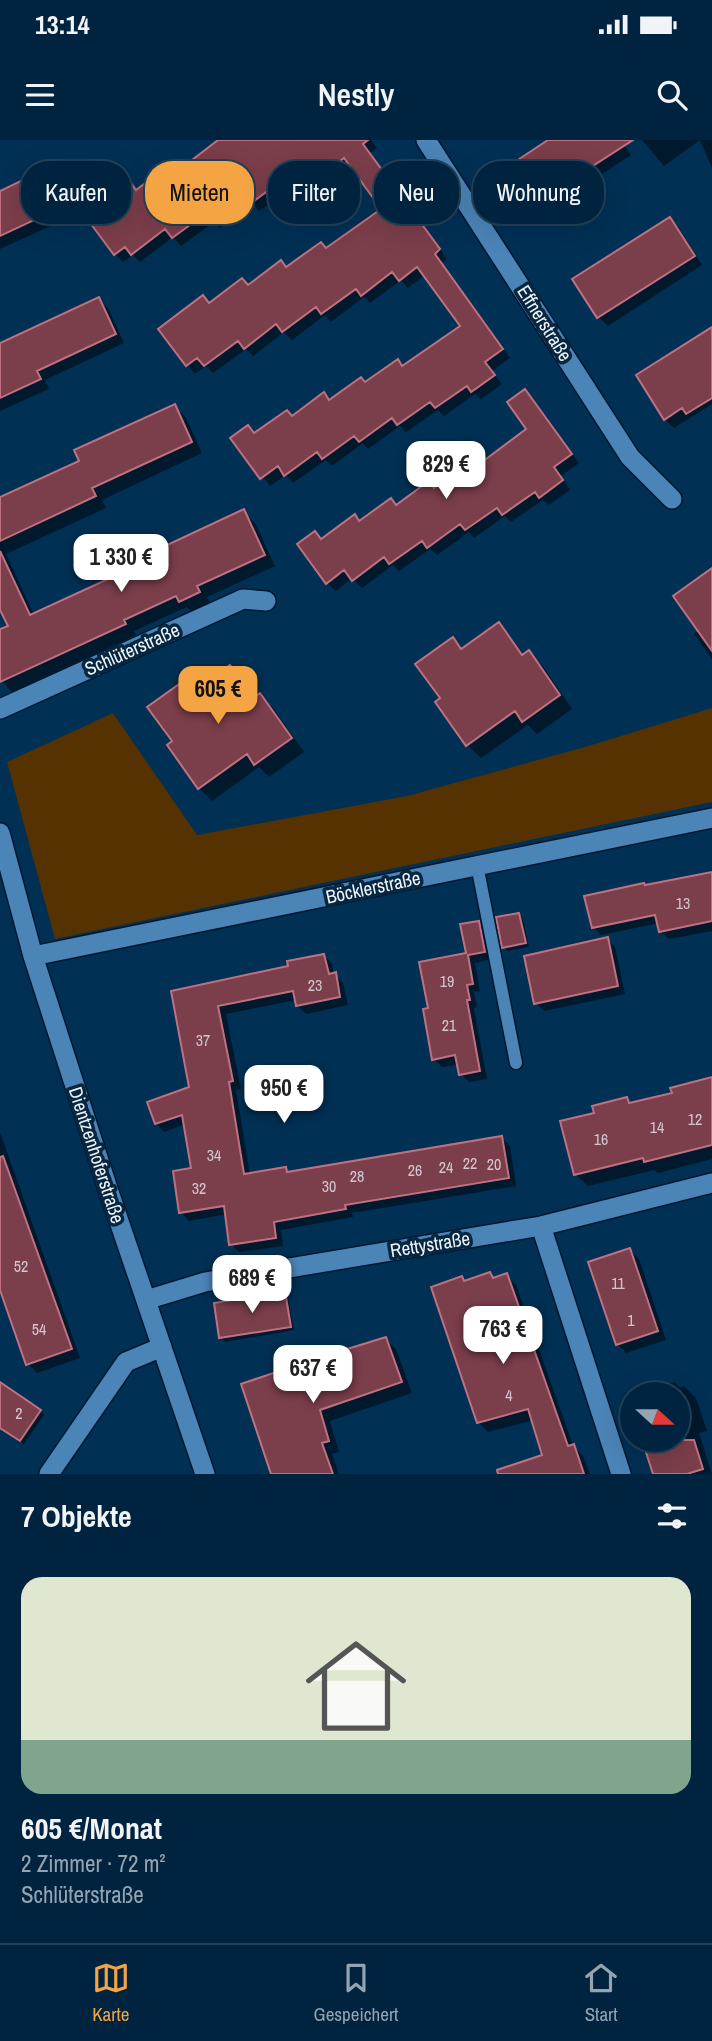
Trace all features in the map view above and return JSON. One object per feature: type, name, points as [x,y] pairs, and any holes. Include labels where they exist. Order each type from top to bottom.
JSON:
[{"type":"street","name":"Effnerstraße","points":[[426,140],[630,457],[672,499]]},
{"type":"street","name":"Schlüterstraße","points":[[0,709],[243,599],[267,601]]},
{"type":"street","name":"Böcklerstraße","points":[[33,956],[712,818]]},
{"type":"street","name":"Dientzenhoferstraße","points":[[0,833],[33,956],[205,1474]]},
{"type":"street","name":"Rettystraße","points":[[146,1300],[205,1282],[541,1226],[712,1183]]},
{"type":"street","points":[[541,1226],[621,1474]]},
{"type":"street","points":[[49,1474],[126,1362],[162,1348]]},
{"type":"lane","points":[[477,865],[516,1063]]},
{"type":"shaded area","points":[[712,708],[712,802],[55,939],[7,762],[113,713],[197,835],[407,796],[585,747]]},
{"type":"building","points":[[218,140],[368,140],[363,144],[375,161],[374,199],[360,180],[360,161],[346,161],[344,158],[340,161],[268,161],[268,191],[254,201],[254,161],[191,161]]},
{"type":"building","points":[[548,140],[633,140],[600,161],[516,161]]},
{"type":"building","points":[[21,181],[21,224],[26,224],[0,236],[0,191]]},
{"type":"building","points":[[131,183],[136,190],[145,183],[145,224],[191,224],[172,238],[165,229],[131,255],[125,247],[114,255],[91,224],[131,224]]},
{"type":"building","points":[[374,214],[374,224],[422,224],[440,249],[435,254],[503,349],[485,362],[495,375],[471,392],[467,386],[435,408],[430,402],[397,425],[392,418],[359,442],[354,436],[322,459],[317,452],[284,476],[278,466],[260,479],[230,438],[248,425],[254,433],[287,410],[292,416],[324,392],[329,400],[361,377],[365,382],[398,359],[402,366],[460,326],[417,267],[399,281],[392,272],[361,296],[356,289],[321,314],[316,307],[282,332],[276,324],[244,349],[238,341],[204,366],[197,358],[186,366],[158,329],[203,295],[209,303],[242,278],[248,285],[281,260],[286,267],[321,242],[326,248]]},
{"type":"building","points":[[670,217],[695,256],[597,318],[572,279]]},
{"type":"building","points":[[99,297],[116,334],[37,371],[41,379],[0,398],[0,343]]},
{"type":"building","points":[[712,327],[712,398],[686,414],[682,408],[664,420],[636,375]]},
{"type":"building","points":[[525,389],[572,454],[554,467],[563,480],[539,498],[535,492],[502,515],[497,508],[465,530],[460,524],[427,548],[422,541],[389,564],[384,557],[352,581],[344,570],[326,584],[297,544],[315,531],[321,539],[355,514],[359,521],[391,498],[396,505],[429,481],[434,488],[466,465],[470,471],[526,429],[507,402]]},
{"type":"building","points":[[175,404],[192,442],[92,488],[96,496],[0,541],[0,497],[79,461],[74,450]]},
{"type":"building","points":[[244,509],[265,555],[197,586],[200,592],[179,602],[176,596],[124,620],[126,624],[0,682],[0,629],[8,626],[0,610],[0,551],[30,615],[106,580],[103,575]]},
{"type":"building","points":[[712,568],[712,651],[673,596]]},
{"type":"building","points":[[499,622],[522,655],[529,650],[560,695],[522,722],[515,711],[466,746],[435,702],[440,698],[415,664],[453,637],[461,649]]},
{"type":"building","points":[[230,665],[254,697],[260,693],[292,738],[254,765],[247,754],[198,789],[167,745],[172,741],[147,707],[185,680],[193,692]]},
{"type":"building","points":[[712,872],[712,921],[659,932],[655,915],[592,928],[584,896]]},
{"type":"building","points":[[519,913],[526,943],[502,948],[496,917]]},
{"type":"building","points":[[479,921],[485,952],[468,955],[473,984],[467,985],[470,1000],[467,1000],[480,1071],[459,1075],[455,1055],[432,1060],[423,1009],[428,1008],[419,962],[466,953],[460,924]]},
{"type":"building","points":[[608,937],[618,986],[534,1004],[524,956]]},
{"type":"building","points":[[324,954],[329,974],[336,972],[340,997],[296,1006],[293,991],[218,1006],[233,1081],[229,1082],[244,1174],[286,1167],[287,1172],[502,1136],[509,1178],[345,1205],[346,1209],[274,1222],[276,1238],[229,1245],[224,1206],[179,1213],[173,1171],[191,1168],[182,1115],[155,1124],[147,1102],[189,1087],[171,991],[288,966],[287,961]]},
{"type":"building","points":[[712,1077],[712,1145],[644,1162],[643,1158],[574,1175],[560,1121],[594,1113],[592,1106],[627,1097],[629,1103],[672,1093],[670,1088]]},
{"type":"building","points":[[3,1156],[72,1349],[26,1365],[0,1290],[0,1157]]},
{"type":"building","points":[[630,1248],[658,1331],[616,1345],[588,1262]]},
{"type":"building","points":[[490,1272],[493,1278],[507,1273],[568,1446],[574,1444],[584,1474],[498,1474],[497,1470],[542,1455],[528,1409],[477,1423],[431,1287],[462,1276],[464,1281]]},
{"type":"building","points":[[285,1291],[291,1327],[219,1338],[214,1303]]},
{"type":"building","points":[[386,1337],[402,1382],[320,1410],[329,1441],[322,1443],[333,1474],[271,1474],[241,1384],[297,1365],[300,1373],[344,1359],[341,1351]]},
{"type":"building","points":[[0,1382],[41,1410],[20,1441],[0,1428]]},
{"type":"building","points":[[690,1440],[694,1440],[703,1469],[687,1474],[653,1474],[646,1452],[690,1452]]}]
